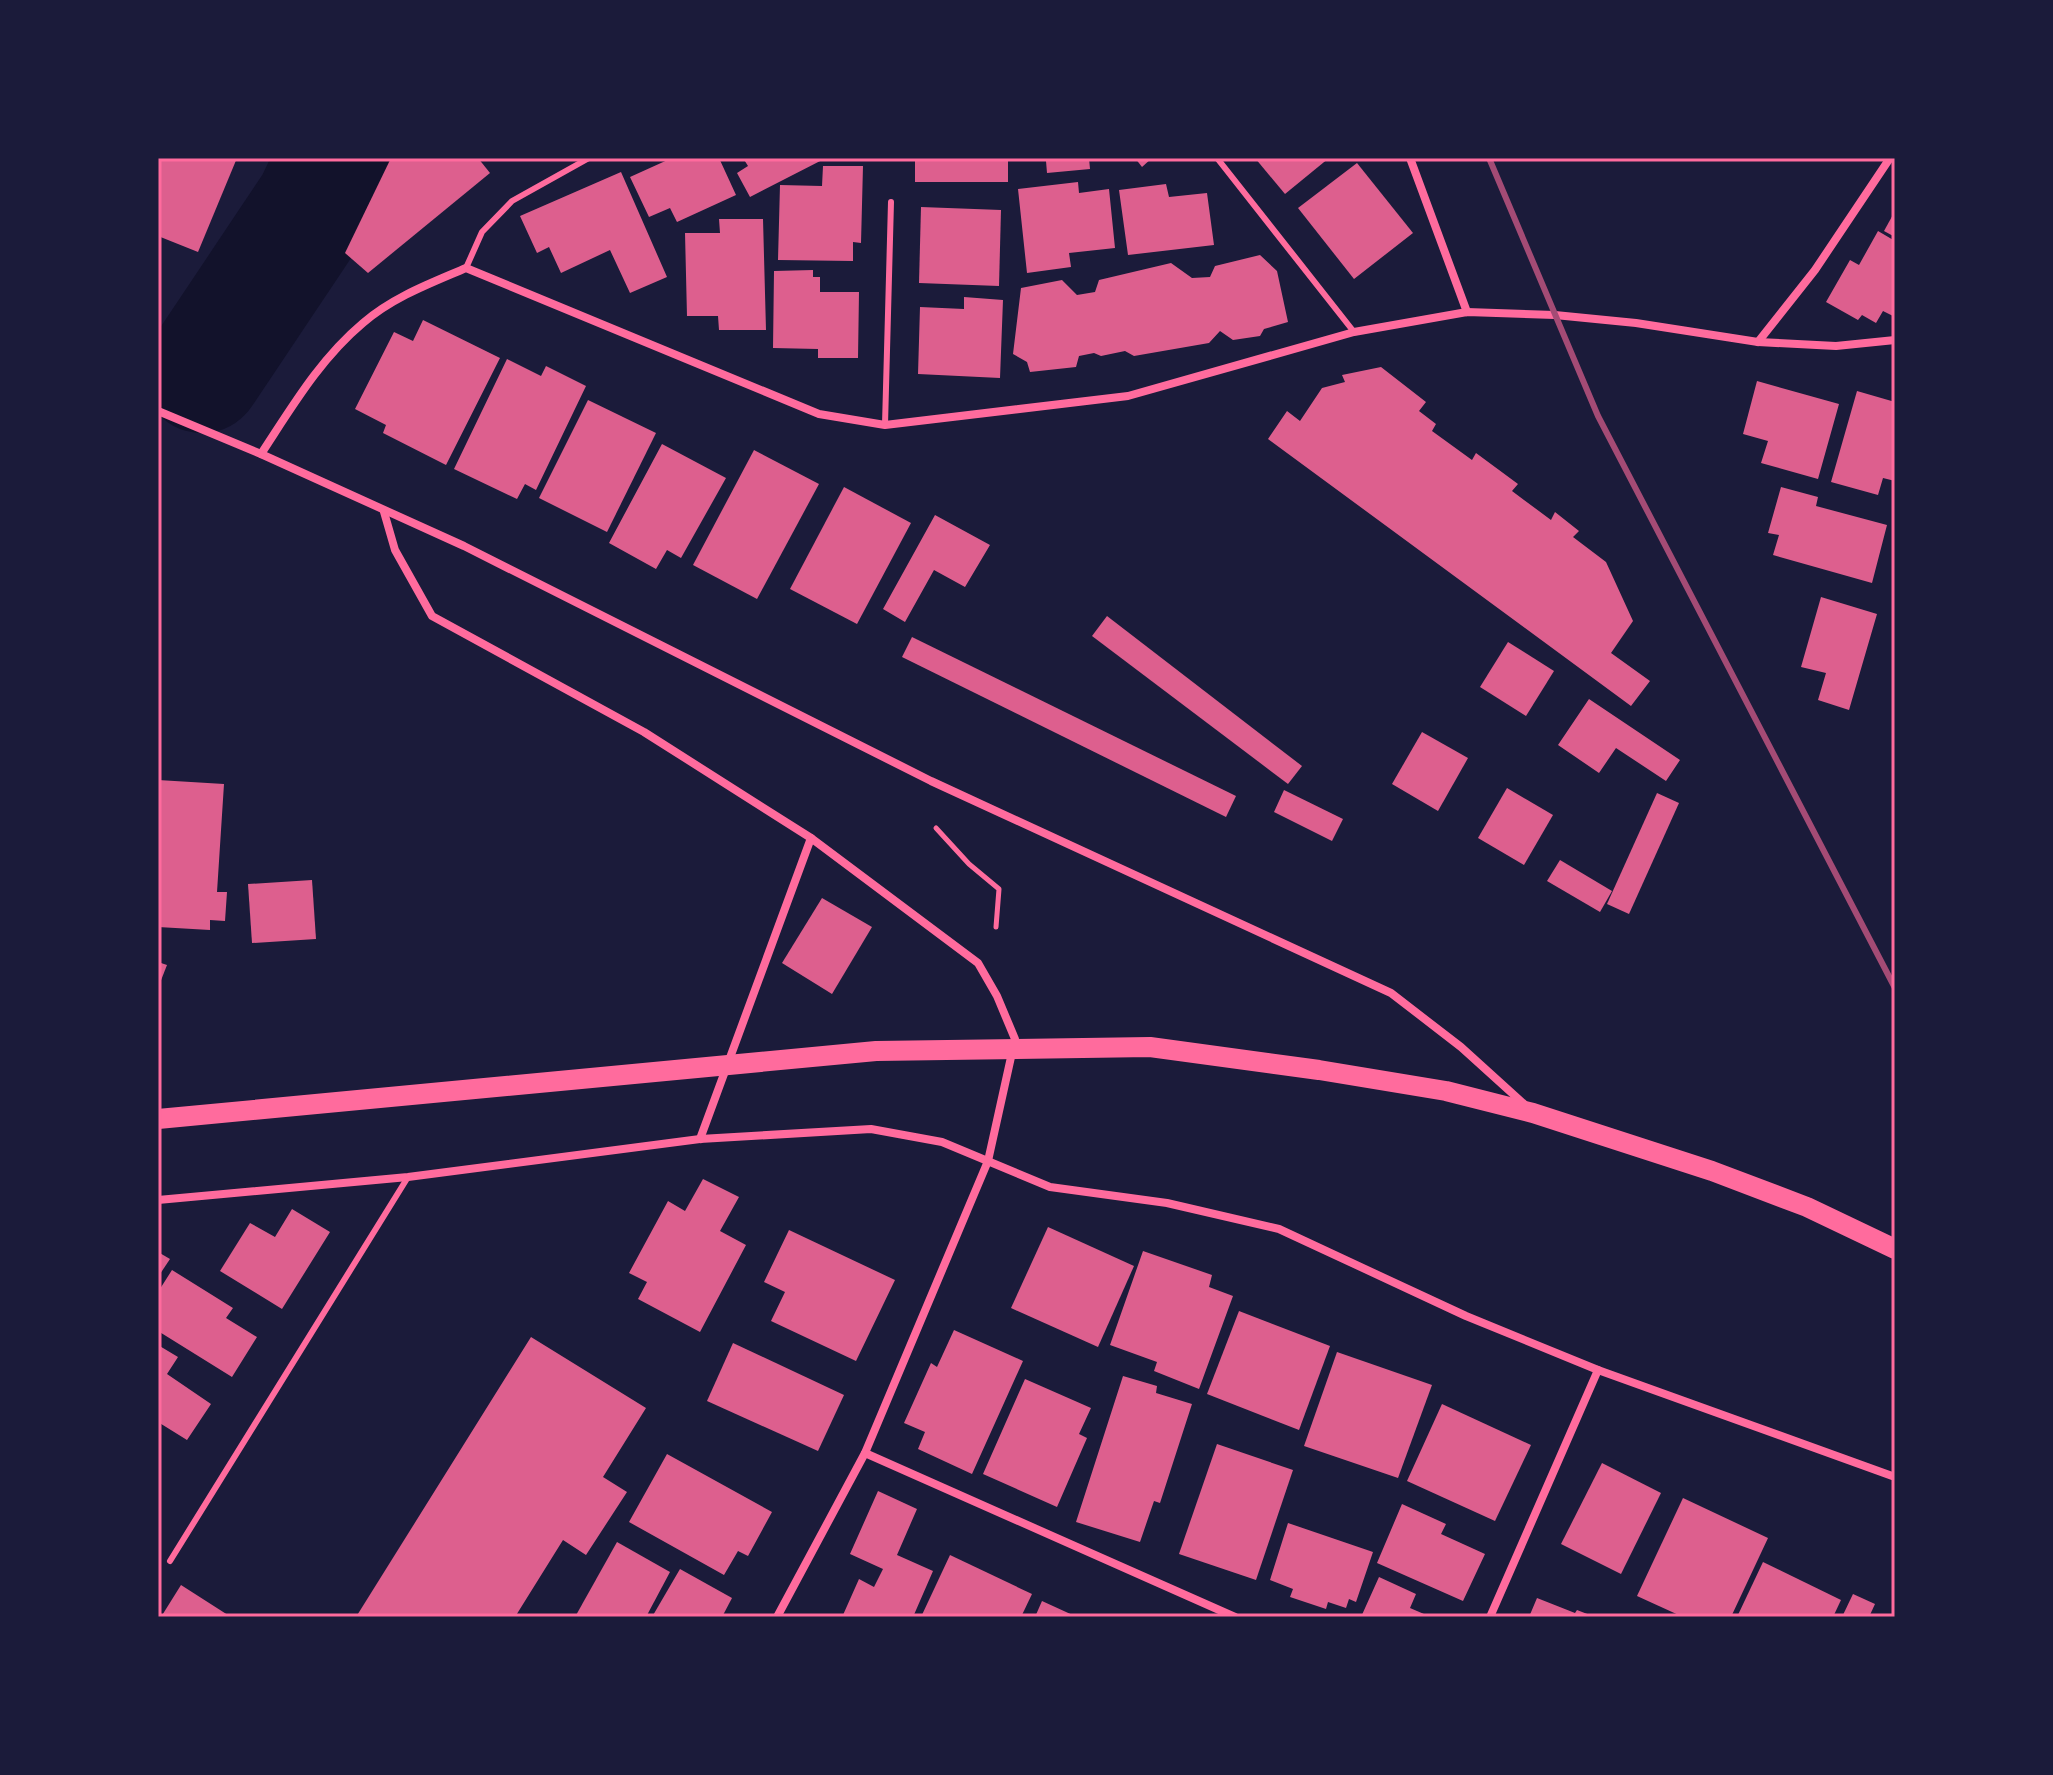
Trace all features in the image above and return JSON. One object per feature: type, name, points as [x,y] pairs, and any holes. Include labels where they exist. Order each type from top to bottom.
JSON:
[{"type":"main road","points":[[158,1119],[876,1051],[1150,1047],[1446,1091],[1533,1113],[1629,1142],[1807,1207],[1895,1249]]},
{"type":"street","points":[[1410,158],[1467,312]]},
{"type":"street","points":[[1758,342],[1815,270],[1890,158]]},
{"type":"street","points":[[261,454],[317,369],[364,321],[411,291],[466,268],[819,414],[885,425],[1128,396],[1354,332],[1467,312],[1555,315],[1636,323],[1758,342],[1836,346],[1895,340]]},
{"type":"street","points":[[158,411],[464,546],[931,781],[1391,993],[1461,1047],[1533,1113]]},
{"type":"street","points":[[384,512],[395,550],[432,616],[644,732],[811,838],[978,963],[997,996],[1015,1039],[988,1161],[865,1453],[777,1617]]},
{"type":"street","points":[[700,1139],[811,838]]},
{"type":"street","points":[[158,1200],[408,1177],[700,1139],[871,1129],[942,1142],[1050,1187],[1167,1203],[1279,1229],[1466,1316],[1598,1370],[1895,1477]]},
{"type":"street","points":[[1490,1617],[1598,1370]]},
{"type":"street","points":[[865,1453],[1235,1617]]},
{"type":"lane","points":[[466,268],[482,232],[512,201],[589,158]]},
{"type":"lane","points":[[1217,158],[1354,332]]},
{"type":"lane","points":[[885,425],[891,202]]},
{"type":"lane","points":[[170,1561],[408,1177]]},
{"type":"path","points":[[931,781],[936,830],[999,889],[996,929],[978,963]]},
{"type":"building","points":[[158,158],[237,158],[198,252],[158,236]]},
{"type":"building","points":[[391,158],[478,158],[490,173],[368,273],[345,253]]},
{"type":"building","points":[[672,158],[719,158],[736,195],[677,222],[670,208],[649,217],[630,177]]},
{"type":"building","points":[[743,158],[826,158],[750,197],[737,173],[748,166]]},
{"type":"building","points":[[915,158],[1008,158],[1008,182],[915,182]]},
{"type":"building","points":[[1023,158],[1089,158],[1090,169],[1047,173],[1046,161],[1023,161]]},
{"type":"building","points":[[1135,158],[1152,158],[1142,167]]},
{"type":"building","points":[[1255,158],[1329,158],[1285,194]]},
{"type":"building","points":[[1357,163],[1413,233],[1354,279],[1298,208]]},
{"type":"building","points":[[823,166],[863,166],[861,243],[853,242],[853,261],[778,260],[780,185],[822,186]]},
{"type":"building","points":[[621,172],[667,277],[630,293],[610,250],[561,273],[549,247],[537,253],[520,216]]},
{"type":"building","points":[[1078,182],[1079,193],[1109,189],[1115,248],[1069,253],[1071,267],[1027,273],[1018,189]]},
{"type":"building","points":[[1166,184],[1169,197],[1207,193],[1214,245],[1128,255],[1119,190]]},
{"type":"building","points":[[921,207],[1001,210],[999,286],[919,283]]},
{"type":"building","points":[[1895,211],[1895,237],[1884,231]]},
{"type":"building","points":[[719,219],[763,219],[766,330],[719,330],[718,316],[687,316],[685,233],[720,233]]},
{"type":"building","points":[[1878,231],[1895,241],[1895,312],[1893,316],[1883,311],[1876,323],[1862,315],[1858,320],[1826,302],[1850,260],[1859,265]]},
{"type":"building","points":[[1260,255],[1277,271],[1288,322],[1264,329],[1260,336],[1233,340],[1220,331],[1209,343],[1134,356],[1125,351],[1101,356],[1094,353],[1079,356],[1076,367],[1030,372],[1027,362],[1013,354],[1021,288],[1062,280],[1077,295],[1095,292],[1099,280],[1171,263],[1192,278],[1210,277],[1215,266]]},
{"type":"building","points":[[813,270],[813,277],[820,277],[820,292],[859,292],[858,358],[818,358],[818,349],[773,348],[774,271]]},
{"type":"building","points":[[964,297],[1003,300],[1000,378],[918,374],[920,307],[964,309]]},
{"type":"building","points":[[423,320],[500,358],[446,465],[383,433],[386,425],[355,409],[394,332],[413,341]]},
{"type":"building","points":[[507,359],[541,376],[546,366],[586,386],[536,490],[525,484],[517,499],[454,469]]},
{"type":"building","points":[[1381,367],[1426,402],[1419,411],[1436,424],[1432,431],[1472,460],[1476,453],[1518,484],[1512,491],[1551,520],[1555,512],[1579,531],[1573,537],[1606,562],[1633,621],[1611,653],[1650,681],[1631,706],[1268,439],[1287,411],[1300,421],[1322,388],[1345,382],[1342,375]]},
{"type":"building","points":[[1757,381],[1839,404],[1818,479],[1761,463],[1768,441],[1743,434]]},
{"type":"building","points":[[1857,391],[1895,402],[1895,481],[1883,478],[1878,495],[1831,482]]},
{"type":"building","points":[[588,400],[656,433],[607,532],[539,498]]},
{"type":"building","points":[[662,444],[726,478],[681,558],[667,550],[656,569],[609,543]]},
{"type":"building","points":[[754,450],[819,484],[757,599],[693,565]]},
{"type":"building","points":[[844,487],[911,523],[857,624],[790,589]]},
{"type":"building","points":[[1781,487],[1818,497],[1816,506],[1887,525],[1872,583],[1773,555],[1779,535],[1768,533]]},
{"type":"building","points":[[935,515],[990,545],[965,587],[934,570],[905,622],[883,609]]},
{"type":"building","points":[[1821,597],[1877,614],[1849,710],[1818,700],[1826,673],[1801,667]]},
{"type":"building","points":[[1107,616],[1302,766],[1288,784],[1092,636]]},
{"type":"building","points":[[912,637],[1236,796],[1226,817],[902,657]]},
{"type":"building","points":[[1508,642],[1554,671],[1526,716],[1480,687]]},
{"type":"building","points":[[1589,699],[1680,760],[1666,781],[1616,748],[1599,773],[1558,745]]},
{"type":"building","points":[[1422,732],[1468,758],[1438,811],[1392,784]]},
{"type":"building","points":[[158,780],[224,784],[217,892],[227,892],[225,921],[210,920],[210,930],[158,927]]},
{"type":"building","points":[[1507,788],[1553,815],[1524,865],[1478,838]]},
{"type":"building","points":[[1284,790],[1343,819],[1332,841],[1274,812]]},
{"type":"building","points":[[1657,793],[1679,803],[1629,914],[1607,904]]},
{"type":"building","points":[[1560,860],[1612,891],[1600,912],[1547,881]]},
{"type":"building","points":[[312,880],[316,939],[252,943],[248,884]]},
{"type":"building","points":[[822,898],[872,927],[832,994],[782,963]]},
{"type":"building","points":[[158,962],[167,965],[158,988]]},
{"type":"building","points":[[703,1179],[739,1197],[720,1231],[746,1245],[700,1332],[638,1299],[647,1282],[629,1273],[668,1201],[685,1211]]},
{"type":"building","points":[[292,1209],[330,1232],[282,1309],[220,1271],[250,1223],[275,1237]]},
{"type":"building","points":[[1048,1227],[1134,1266],[1098,1347],[1011,1308]]},
{"type":"building","points":[[789,1230],[895,1280],[856,1361],[771,1321],[785,1292],[764,1282]]},
{"type":"building","points":[[1143,1251],[1212,1275],[1209,1287],[1233,1296],[1199,1389],[1154,1371],[1157,1362],[1110,1345]]},
{"type":"building","points":[[158,1252],[170,1259],[158,1277]]},
{"type":"building","points":[[172,1270],[233,1308],[226,1318],[257,1337],[232,1377],[158,1331],[158,1292]]},
{"type":"building","points":[[1239,1311],[1330,1346],[1299,1430],[1207,1394]]},
{"type":"building","points":[[954,1330],[1023,1361],[972,1474],[918,1449],[925,1432],[904,1423],[931,1363],[937,1367]]},
{"type":"building","points":[[531,1337],[646,1408],[603,1477],[627,1492],[586,1555],[563,1540],[515,1617],[356,1617]]},
{"type":"building","points":[[733,1343],[844,1395],[818,1451],[707,1401]]},
{"type":"building","points":[[158,1345],[178,1357],[167,1374],[211,1404],[187,1440],[158,1422]]},
{"type":"building","points":[[1337,1352],[1432,1385],[1398,1478],[1304,1446]]},
{"type":"building","points":[[1123,1376],[1157,1386],[1156,1393],[1192,1404],[1160,1503],[1154,1501],[1140,1542],[1076,1522]]},
{"type":"building","points":[[1025,1379],[1091,1408],[1079,1434],[1087,1438],[1057,1507],[983,1474]]},
{"type":"building","points":[[1442,1404],[1531,1445],[1495,1521],[1407,1481]]},
{"type":"building","points":[[1217,1444],[1293,1470],[1256,1580],[1179,1554]]},
{"type":"building","points":[[667,1454],[772,1512],[748,1556],[738,1551],[724,1575],[629,1522]]},
{"type":"building","points":[[1602,1463],[1661,1493],[1621,1574],[1561,1544]]},
{"type":"building","points":[[878,1491],[917,1509],[897,1555],[933,1571],[913,1617],[843,1615],[859,1579],[874,1587],[883,1569],[850,1554]]},
{"type":"building","points":[[1683,1498],[1768,1538],[1731,1617],[1683,1617],[1637,1596]]},
{"type":"building","points":[[1402,1504],[1446,1524],[1441,1534],[1485,1554],[1463,1601],[1377,1563]]},
{"type":"building","points":[[1288,1523],[1373,1552],[1356,1602],[1349,1599],[1346,1608],[1328,1602],[1326,1609],[1290,1597],[1293,1589],[1270,1580]]},
{"type":"building","points":[[617,1542],[670,1572],[646,1617],[575,1617]]},
{"type":"building","points":[[950,1555],[1032,1594],[1021,1617],[921,1617]]},
{"type":"building","points":[[1763,1562],[1841,1600],[1833,1617],[1737,1617]]},
{"type":"building","points":[[680,1569],[732,1598],[722,1617],[652,1617]]},
{"type":"building","points":[[1379,1577],[1416,1594],[1410,1608],[1431,1617],[1361,1617]]},
{"type":"building","points":[[181,1585],[231,1617],[161,1617]]},
{"type":"building","points":[[1853,1594],[1875,1604],[1869,1617],[1842,1617]]},
{"type":"building","points":[[1537,1598],[1575,1613],[1577,1610],[1595,1617],[1529,1617]]},
{"type":"building","points":[[1042,1601],[1077,1617],[1035,1617]]},
{"type":"waterway","points":[[202,373],[315,204],[337,158]]},
{"type":"railway","points":[[1489,158],[1598,416],[1895,988]]}]
